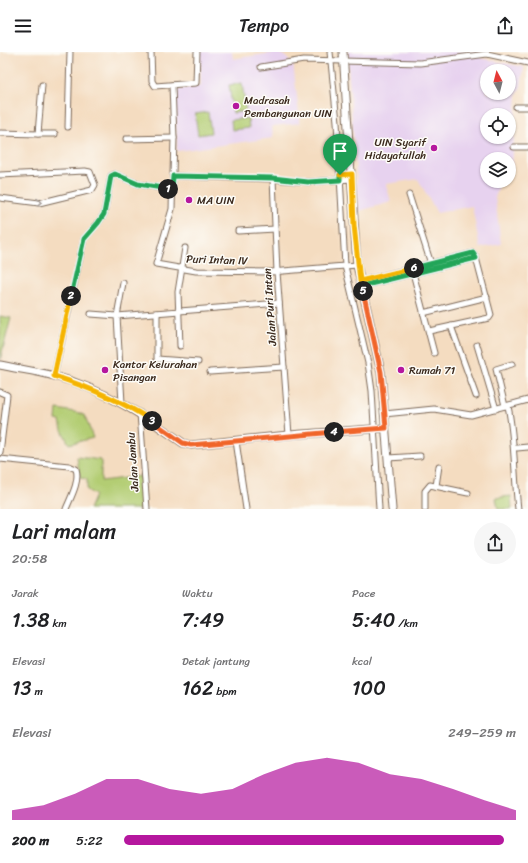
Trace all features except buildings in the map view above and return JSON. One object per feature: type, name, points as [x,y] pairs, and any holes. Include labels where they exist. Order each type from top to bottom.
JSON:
[{"type":"street","points":[[68,127],[70,52]]},
{"type":"street","points":[[151,52],[152,84],[155,86],[196,83],[197,52]]},
{"type":"street","points":[[330,52],[332,60],[345,266],[368,363],[380,429],[388,458],[392,509]]},
{"type":"street","points":[[343,52],[342,61],[352,177],[357,265],[381,372],[384,414],[380,429],[379,509]]},
{"type":"street","points":[[261,67],[296,60],[420,63],[487,53],[528,63]]},
{"type":"street","points":[[38,134],[42,85]]},
{"type":"street","points":[[54,376],[84,239],[104,214],[111,176],[115,174],[138,184],[172,190],[174,138],[172,85]]},
{"type":"street","points":[[516,107],[528,107]]},
{"type":"street","points":[[0,133],[54,134]]},
{"type":"street","points":[[126,139],[174,138]]},
{"type":"street","points":[[514,146],[528,147]]},
{"type":"street","points":[[0,175],[85,171],[90,172],[95,185],[92,190],[39,203],[0,198]]},
{"type":"street","points":[[173,176],[273,178],[308,182],[352,177]]},
{"type":"street","name":"Jalan Puri Intan","points":[[273,178],[277,272],[289,435]]},
{"type":"street","name":"Puri Intan IV","points":[[172,190],[172,209],[156,264],[201,271],[277,272],[357,265]]},
{"type":"street","points":[[409,195],[431,266]]},
{"type":"street","points":[[343,227],[354,225]]},
{"type":"street","points":[[238,231],[275,229]]},
{"type":"street","points":[[180,346],[178,292],[185,248]]},
{"type":"street","points":[[361,283],[431,266],[473,253],[476,258],[491,313],[489,318],[429,331]]},
{"type":"street","points":[[412,270],[434,353]]},
{"type":"street","points":[[122,403],[117,316],[123,283]]},
{"type":"street","points":[[423,313],[487,297]]},
{"type":"street","points":[[90,314],[117,316],[280,303]]},
{"type":"street","points":[[156,313],[157,359],[198,362]]},
{"type":"street","points":[[359,329],[370,326]]},
{"type":"street","points":[[451,326],[476,396]]},
{"type":"street","points":[[477,346],[496,409]]},
{"type":"street","points":[[512,364],[496,370],[512,425],[513,464],[518,509]]},
{"type":"street","points":[[0,365],[54,376],[89,388],[140,413],[186,444],[380,429]]},
{"type":"street","points":[[210,372],[284,366]]},
{"type":"street","points":[[0,392],[7,394],[0,453]]},
{"type":"street","points":[[384,414],[434,410],[471,415],[528,400]]},
{"type":"street","name":"Jalan Jambu","points":[[140,413],[147,509]]},
{"type":"street","points":[[236,441],[246,509]]},
{"type":"street","points":[[517,448],[528,447]]},
{"type":"street","points":[[388,458],[420,456]]},
{"type":"street","points":[[0,459],[70,466],[76,469],[78,474],[66,509]]},
{"type":"street","points":[[436,486],[439,466]]},
{"type":"street","points":[[425,509],[424,491],[430,485],[468,493]]},
{"type":"shaded area","name":"Madrasah Pembangunan UIN","points":[[200,52],[232,52],[233,59],[279,52],[293,63],[300,123],[272,126],[273,138],[177,151],[175,90],[201,86]]},
{"type":"shaded area","name":"UIN Syarif Hidayatullah","points":[[347,52],[480,52],[480,58],[509,64],[480,64],[480,100],[516,100],[516,65],[524,67],[521,87],[517,94],[516,109],[480,108],[480,144],[514,144],[513,152],[480,152],[480,188],[498,188],[495,198],[501,244],[480,248],[472,206],[437,213],[418,179],[386,184],[391,202],[359,211]]},
{"type":"green space","points":[[242,83],[246,111],[233,113],[229,85]]},
{"type":"green space","points":[[208,112],[211,133],[198,135],[195,114]]},
{"type":"green space","points":[[248,118],[249,128],[232,130],[231,120]]},
{"type":"green space","points":[[0,316],[11,318],[0,360]]},
{"type":"green space","points":[[57,409],[80,413],[85,416],[93,438],[69,444],[62,430],[60,421],[56,420]]},
{"type":"green space","points":[[77,457],[101,460],[101,481],[141,476],[144,509],[89,509],[95,495],[87,490],[87,479],[80,478]]},
{"type":"green space","points":[[511,496],[512,509],[498,509],[496,498]]},
{"type":"place","name":"Madrasah Pembangunan UIN","points":[[236,106]]},
{"type":"place","name":"UIN Syarif Hidayatullah","points":[[434,148]]},
{"type":"place","name":"MA UIN","points":[[189,200]]},
{"type":"place","name":"Kantor Kelurahan Pisangan","points":[[105,370]]},
{"type":"place","name":"Rumah 71","points":[[401,370]]},
{"type":"route","points":[[112,174],[138,184],[172,190],[173,176],[273,178],[308,182],[340,180],[340,175],[352,174],[354,225],[357,265],[360,281],[473,253],[476,258],[413,272],[362,286],[381,372],[386,428],[289,435],[191,445],[183,443],[140,413],[122,403],[89,388],[54,376],[84,239],[104,214],[109,182],[112,174]]}]
